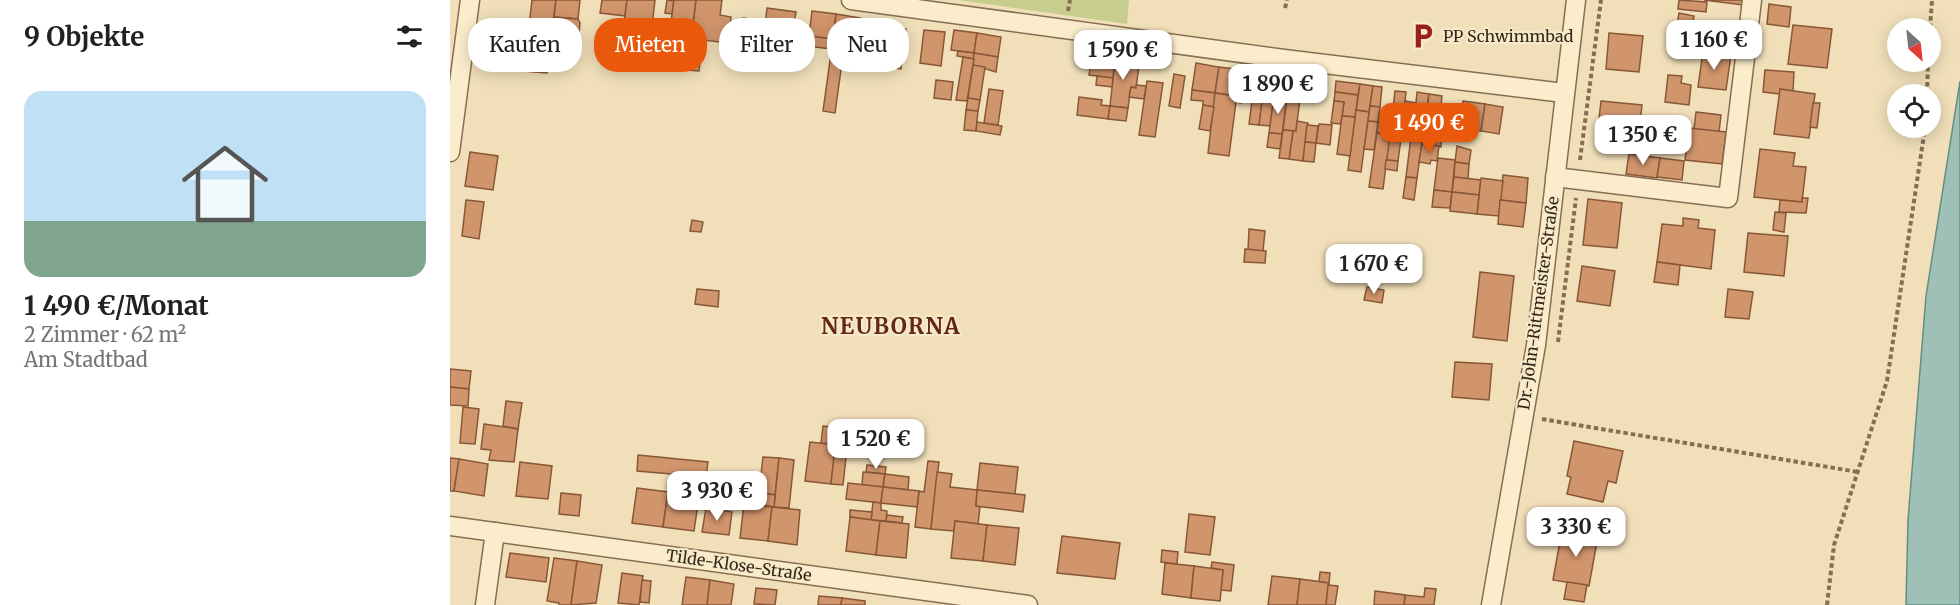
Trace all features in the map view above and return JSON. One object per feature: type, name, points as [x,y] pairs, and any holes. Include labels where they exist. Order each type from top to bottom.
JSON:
[{"type":"street","points":[[450,152],[470,0]]},
{"type":"street","points":[[851,0],[1292,60],[1564,93]]},
{"type":"street","name":"Dr.-John-Rittmeister-Straße","points":[[1491,605],[1536,345],[1576,0]]},
{"type":"street","points":[[1555,177],[1728,198],[1752,0]]},
{"type":"street","name":"Tilde-Klose-Straße","points":[[450,526],[1028,605]]},
{"type":"street","points":[[485,605],[495,532]]},
{"type":"path","points":[[1285,8],[1287,0]]},
{"type":"path","points":[[1931,18],[1932,0]]},
{"type":"path","points":[[1827,605],[1834,545],[1887,381],[1923,138]]},
{"type":"path","points":[[1523,416],[1858,472]]},
{"type":"green space","points":[[958,0],[1129,0],[1127,24]]},
{"type":"water","points":[[1960,81],[1960,605],[1906,605],[1908,520],[1926,296]]},
{"type":"building","points":[[532,0],[556,0],[554,18],[530,18]]},
{"type":"building","points":[[556,0],[580,0],[578,18],[554,17]]},
{"type":"building","points":[[602,0],[627,0],[625,16],[600,13]]},
{"type":"building","points":[[627,0],[655,0],[653,18],[625,18]]},
{"type":"building","points":[[667,0],[674,1],[672,14],[665,13]]},
{"type":"building","points":[[674,0],[696,0],[694,18],[672,18]]},
{"type":"building","points":[[696,0],[722,0],[720,15],[731,17],[719,18],[719,42],[707,40],[707,18],[694,18]]},
{"type":"building","points":[[1679,0],[1707,2],[1706,12],[1678,9]]},
{"type":"building","points":[[1704,0],[1744,0],[1743,5]]},
{"type":"building","points":[[1769,4],[1791,7],[1789,27],[1767,24]]},
{"type":"building","points":[[767,8],[796,12],[795,18],[766,18]]},
{"type":"building","points":[[812,11],[836,14],[836,18],[827,18],[827,38],[815,37],[815,18],[811,18]]},
{"type":"building","points":[[1679,13],[1694,16],[1692,28],[1677,25]]},
{"type":"building","points":[[836,14],[861,18],[836,18]]},
{"type":"building","points":[[1793,25],[1832,29],[1827,68],[1788,64]]},
{"type":"building","points":[[924,30],[945,32],[941,66],[920,63]]},
{"type":"building","points":[[954,30],[977,33],[974,53],[951,50]]},
{"type":"building","points":[[977,33],[1001,37],[998,57],[974,53]]},
{"type":"building","points":[[1609,33],[1643,36],[1639,72],[1606,69]]},
{"type":"building","points":[[815,37],[827,38],[827,48],[815,47]]},
{"type":"building","points":[[1093,50],[1116,52],[1113,78],[1089,75]]},
{"type":"building","points":[[958,51],[974,53],[974,59],[957,56]]},
{"type":"building","points":[[1703,51],[1731,55],[1726,90],[1698,87]]},
{"type":"building","points":[[1116,52],[1128,54],[1127,64],[1139,65],[1136,88],[1131,87],[1128,108],[1110,106]]},
{"type":"building","points":[[974,53],[998,57],[996,72],[973,65]]},
{"type":"building","points":[[963,57],[974,59],[967,101],[956,100]]},
{"type":"building","points":[[1196,63],[1219,67],[1215,93],[1192,90]]},
{"type":"building","points":[[973,65],[985,67],[980,100],[968,98]]},
{"type":"building","points":[[1219,67],[1242,70],[1239,96],[1215,93]]},
{"type":"building","points":[[1765,70],[1794,72],[1793,91],[1780,89],[1780,94],[1763,92]]},
{"type":"building","points":[[828,72],[841,72],[835,113],[823,111]]},
{"type":"building","points":[[1266,73],[1290,76],[1287,97],[1263,94]]},
{"type":"building","points":[[1174,74],[1185,76],[1180,108],[1169,106]]},
{"type":"building","points":[[1668,75],[1682,76],[1681,83],[1691,85],[1689,105],[1665,102]]},
{"type":"building","points":[[1097,76],[1113,78],[1112,87],[1096,85]]},
{"type":"building","points":[[1290,76],[1313,79],[1310,100],[1287,97]]},
{"type":"building","points":[[936,80],[953,82],[951,100],[934,98]]},
{"type":"building","points":[[1147,81],[1163,83],[1155,137],[1139,135]]},
{"type":"building","points":[[1336,81],[1360,84],[1358,95],[1335,92]]},
{"type":"building","points":[[1360,84],[1373,86],[1369,112],[1356,110]]},
{"type":"building","points":[[1136,85],[1146,86],[1144,99],[1129,97],[1131,87],[1136,88]]},
{"type":"building","points":[[1254,85],[1264,87],[1259,125],[1249,124]]},
{"type":"building","points":[[1373,86],[1382,87],[1380,107],[1370,106]]},
{"type":"building","points":[[989,89],[1003,91],[998,125],[984,123]]},
{"type":"building","points":[[1780,89],[1815,94],[1809,138],[1774,134]]},
{"type":"building","points":[[1192,90],[1215,93],[1214,107],[1203,105],[1203,101],[1191,100]]},
{"type":"building","points":[[1395,91],[1406,92],[1403,119],[1392,118]]},
{"type":"building","points":[[1335,92],[1358,95],[1355,117],[1342,116],[1344,102],[1334,101]]},
{"type":"building","points":[[1417,92],[1429,94],[1417,178],[1406,177],[1411,137],[1406,137],[1408,123],[1402,122],[1405,101],[1416,103]]},
{"type":"building","points":[[1215,93],[1242,97],[1241,103],[1236,102],[1229,156],[1208,153]]},
{"type":"building","points":[[1263,94],[1274,96],[1270,126],[1259,125]]},
{"type":"building","points":[[1429,94],[1442,96],[1441,105],[1452,106],[1448,135],[1442,134],[1441,147],[1422,144]]},
{"type":"building","points":[[1274,96],[1287,97],[1282,134],[1269,133]]},
{"type":"building","points":[[1079,97],[1102,100],[1101,105],[1110,106],[1108,119],[1077,115]]},
{"type":"building","points":[[1287,97],[1300,99],[1296,131],[1283,130]]},
{"type":"building","points":[[968,98],[980,100],[978,111],[966,110]]},
{"type":"building","points":[[1334,101],[1344,102],[1341,124],[1331,123]]},
{"type":"building","points":[[1463,101],[1485,104],[1481,131],[1459,128]]},
{"type":"building","points":[[1601,101],[1642,105],[1637,150],[1596,145]]},
{"type":"building","points":[[1813,103],[1820,103],[1817,128],[1810,127]]},
{"type":"building","points":[[1485,104],[1503,107],[1499,134],[1481,131]]},
{"type":"building","points":[[1203,105],[1214,107],[1210,131],[1199,129]]},
{"type":"building","points":[[1110,106],[1128,108],[1126,121],[1108,119]]},
{"type":"building","points":[[1370,106],[1380,107],[1378,122],[1368,121]]},
{"type":"building","points":[[966,110],[978,111],[976,131],[964,130]]},
{"type":"building","points":[[1356,110],[1369,112],[1361,172],[1348,170]]},
{"type":"building","points":[[1696,112],[1721,115],[1719,132],[1694,129]]},
{"type":"building","points":[[1379,113],[1393,115],[1390,135],[1377,133]]},
{"type":"building","points":[[1342,116],[1355,117],[1350,156],[1337,154]]},
{"type":"building","points":[[1297,121],[1308,123],[1303,161],[1289,159],[1293,131],[1296,131]]},
{"type":"building","points":[[1368,121],[1378,122],[1374,150],[1364,149]]},
{"type":"building","points":[[977,122],[1002,126],[1000,135],[976,131]]},
{"type":"building","points":[[1391,123],[1403,124],[1398,161],[1386,160]]},
{"type":"building","points":[[1319,124],[1332,125],[1330,145],[1316,143]]},
{"type":"building","points":[[1307,125],[1318,126],[1316,143],[1305,142]]},
{"type":"building","points":[[1689,128],[1726,132],[1722,164],[1685,160]]},
{"type":"building","points":[[1283,130],[1293,131],[1289,159],[1279,158]]},
{"type":"building","points":[[1269,133],[1282,134],[1280,149],[1267,147]]},
{"type":"building","points":[[1377,133],[1390,135],[1383,189],[1369,187]]},
{"type":"building","points":[[1305,142],[1316,143],[1314,162],[1303,161]]},
{"type":"building","points":[[1422,144],[1439,146],[1437,161],[1431,160],[1430,164],[1419,162]]},
{"type":"building","points":[[1457,146],[1471,150],[1469,164],[1455,162]]},
{"type":"building","points":[[1760,149],[1795,153],[1793,166],[1806,167],[1802,202],[1754,197]]},
{"type":"building","points":[[470,152],[498,156],[493,190],[465,186]]},
{"type":"building","points":[[1629,154],[1660,158],[1657,178],[1626,174]]},
{"type":"building","points":[[1438,158],[1455,160],[1452,192],[1434,190]]},
{"type":"building","points":[[1660,158],[1684,161],[1682,180],[1657,177]]},
{"type":"building","points":[[1386,160],[1398,161],[1397,171],[1385,169]]},
{"type":"building","points":[[1455,162],[1469,164],[1468,179],[1454,177]]},
{"type":"building","points":[[1503,175],[1528,178],[1526,203],[1500,200]]},
{"type":"building","points":[[1406,177],[1417,178],[1414,200],[1403,198]]},
{"type":"building","points":[[1454,177],[1481,180],[1479,195],[1452,192]]},
{"type":"building","points":[[1481,178],[1503,181],[1499,216],[1477,214]]},
{"type":"building","points":[[1434,190],[1452,192],[1450,208],[1432,207]]},
{"type":"building","points":[[1452,192],[1479,195],[1477,214],[1450,211]]},
{"type":"building","points":[[1802,198],[1808,198],[1806,213],[1779,212],[1780,200],[1802,202]]},
{"type":"building","points":[[1588,199],[1622,203],[1617,248],[1583,245]]},
{"type":"building","points":[[466,200],[484,202],[479,239],[462,236]]},
{"type":"building","points":[[1500,200],[1526,203],[1523,227],[1498,224]]},
{"type":"building","points":[[1775,212],[1786,213],[1784,232],[1773,230]]},
{"type":"building","points":[[1683,218],[1699,220],[1698,228],[1715,230],[1711,269],[1657,262],[1662,224],[1683,226]]},
{"type":"building","points":[[692,220],[703,222],[701,232],[690,231]]},
{"type":"building","points":[[1249,229],[1265,231],[1263,251],[1248,250]]},
{"type":"building","points":[[1748,233],[1788,236],[1784,276],[1744,272]]},
{"type":"building","points":[[1245,249],[1266,251],[1265,263],[1244,262]]},
{"type":"building","points":[[1359,254],[1388,258],[1385,279],[1356,275]]},
{"type":"building","points":[[1657,262],[1680,265],[1678,285],[1654,282]]},
{"type":"building","points":[[1582,266],[1615,271],[1610,306],[1577,301]]},
{"type":"building","points":[[1480,272],[1514,276],[1507,341],[1473,337]]},
{"type":"building","points":[[1367,287],[1384,290],[1382,303],[1364,300]]},
{"type":"building","points":[[697,289],[719,291],[718,307],[695,304]]},
{"type":"building","points":[[1728,289],[1753,292],[1749,319],[1725,317]]},
{"type":"building","points":[[1455,362],[1492,364],[1489,400],[1452,397]]},
{"type":"building","points":[[450,369],[471,371],[469,389],[450,387]]},
{"type":"building","points":[[450,387],[469,389],[468,406],[450,405]]},
{"type":"building","points":[[506,401],[522,403],[518,429],[503,426]]},
{"type":"building","points":[[463,407],[479,409],[475,444],[460,443]]},
{"type":"building","points":[[484,424],[518,429],[514,462],[489,460],[491,450],[481,449]]},
{"type":"building","points":[[823,426],[838,428],[836,445],[821,443]]},
{"type":"building","points":[[837,434],[849,435],[847,448],[835,447]]},
{"type":"building","points":[[1574,441],[1623,451],[1616,483],[1608,481],[1603,502],[1567,494],[1571,477],[1567,476]]},
{"type":"building","points":[[810,442],[836,445],[831,484],[805,481]]},
{"type":"building","points":[[835,447],[847,448],[843,485],[831,484]]},
{"type":"building","points":[[638,455],[708,462],[706,477],[637,471]]},
{"type":"building","points":[[763,457],[779,458],[775,495],[759,493]]},
{"type":"building","points":[[450,458],[459,459],[454,491],[450,491]]},
{"type":"building","points":[[779,458],[794,460],[789,508],[774,507]]},
{"type":"building","points":[[459,459],[488,464],[484,496],[454,491]]},
{"type":"building","points":[[928,461],[939,462],[931,529],[915,527],[919,491],[924,492]]},
{"type":"building","points":[[520,462],[552,466],[548,499],[516,496]]},
{"type":"building","points":[[980,463],[1018,467],[1015,494],[977,490]]},
{"type":"building","points":[[867,465],[886,467],[885,474],[866,472]]},
{"type":"building","points":[[863,472],[885,474],[883,487],[862,485]]},
{"type":"building","points":[[937,472],[952,474],[950,487],[977,490],[976,506],[980,507],[978,524],[955,521],[954,531],[931,529]]},
{"type":"building","points":[[885,474],[909,477],[908,490],[883,487]]},
{"type":"building","points":[[848,483],[883,487],[881,503],[846,499]]},
{"type":"building","points":[[883,487],[919,491],[917,507],[881,503]]},
{"type":"building","points":[[637,488],[668,492],[663,527],[632,523]]},
{"type":"building","points":[[977,490],[1025,495],[1023,512],[976,506]]},
{"type":"building","points":[[668,492],[699,497],[694,531],[663,527]]},
{"type":"building","points":[[561,493],[581,495],[579,516],[559,514]]},
{"type":"building","points":[[763,493],[775,495],[774,507],[761,505]]},
{"type":"building","points":[[873,502],[881,503],[881,510],[887,511],[886,521],[871,520]]},
{"type":"building","points":[[744,504],[772,507],[768,541],[740,538]]},
{"type":"building","points":[[772,507],[800,510],[797,545],[768,541]]},
{"type":"building","points":[[706,508],[732,512],[729,535],[702,532]]},
{"type":"building","points":[[850,510],[872,512],[871,520],[850,517]]},
{"type":"building","points":[[1189,514],[1215,517],[1210,555],[1185,552]]},
{"type":"building","points":[[887,515],[903,517],[902,523],[886,521]]},
{"type":"building","points":[[850,517],[880,521],[876,555],[846,551]]},
{"type":"building","points":[[880,521],[909,524],[906,558],[876,555]]},
{"type":"building","points":[[955,521],[987,525],[983,561],[951,558]]},
{"type":"building","points":[[987,525],[1019,528],[1015,565],[983,561]]},
{"type":"building","points":[[1562,530],[1598,536],[1589,586],[1553,580]]},
{"type":"building","points":[[1062,536],[1120,543],[1115,579],[1057,573]]},
{"type":"building","points":[[1162,550],[1178,552],[1177,564],[1161,562]]},
{"type":"building","points":[[510,553],[549,558],[546,582],[506,577]]},
{"type":"building","points":[[554,558],[577,561],[571,605],[559,605],[559,603],[547,601]]},
{"type":"building","points":[[577,561],[602,565],[596,603],[571,605]]},
{"type":"building","points":[[1212,562],[1234,565],[1231,591],[1221,590],[1223,570],[1211,568]]},
{"type":"building","points":[[1165,563],[1194,566],[1191,598],[1162,594]]},
{"type":"building","points":[[1194,566],[1223,570],[1220,601],[1191,598]]},
{"type":"building","points":[[1320,572],[1330,573],[1329,583],[1319,582]]},
{"type":"building","points":[[622,573],[643,576],[639,605],[618,603]]},
{"type":"building","points":[[1272,576],[1300,579],[1297,605],[1268,605]]},
{"type":"building","points":[[686,577],[710,580],[707,605],[682,605]]},
{"type":"building","points":[[1300,579],[1329,583],[1326,605],[1297,605]]},
{"type":"building","points":[[642,580],[651,581],[649,603],[640,602]]},
{"type":"building","points":[[710,580],[734,584],[731,605],[707,605]]},
{"type":"building","points":[[1567,582],[1587,585],[1584,602],[1564,599]]},
{"type":"building","points":[[1328,585],[1338,586],[1335,605],[1326,605]]},
{"type":"building","points":[[756,588],[777,590],[775,605],[754,604]]},
{"type":"building","points":[[1425,588],[1436,589],[1434,605],[1404,605],[1405,595],[1424,597]]},
{"type":"building","points":[[1375,591],[1405,595],[1404,605],[1374,605]]},
{"type":"building","points":[[819,596],[842,598],[841,605],[818,605]]},
{"type":"building","points":[[842,598],[865,601],[865,605],[841,605]]},
{"type":"place","name":"PP Schwimmbad","points":[[1423,36]]},
{"type":"district","name":"NEUBORNA","points":[[891,326]]}]
